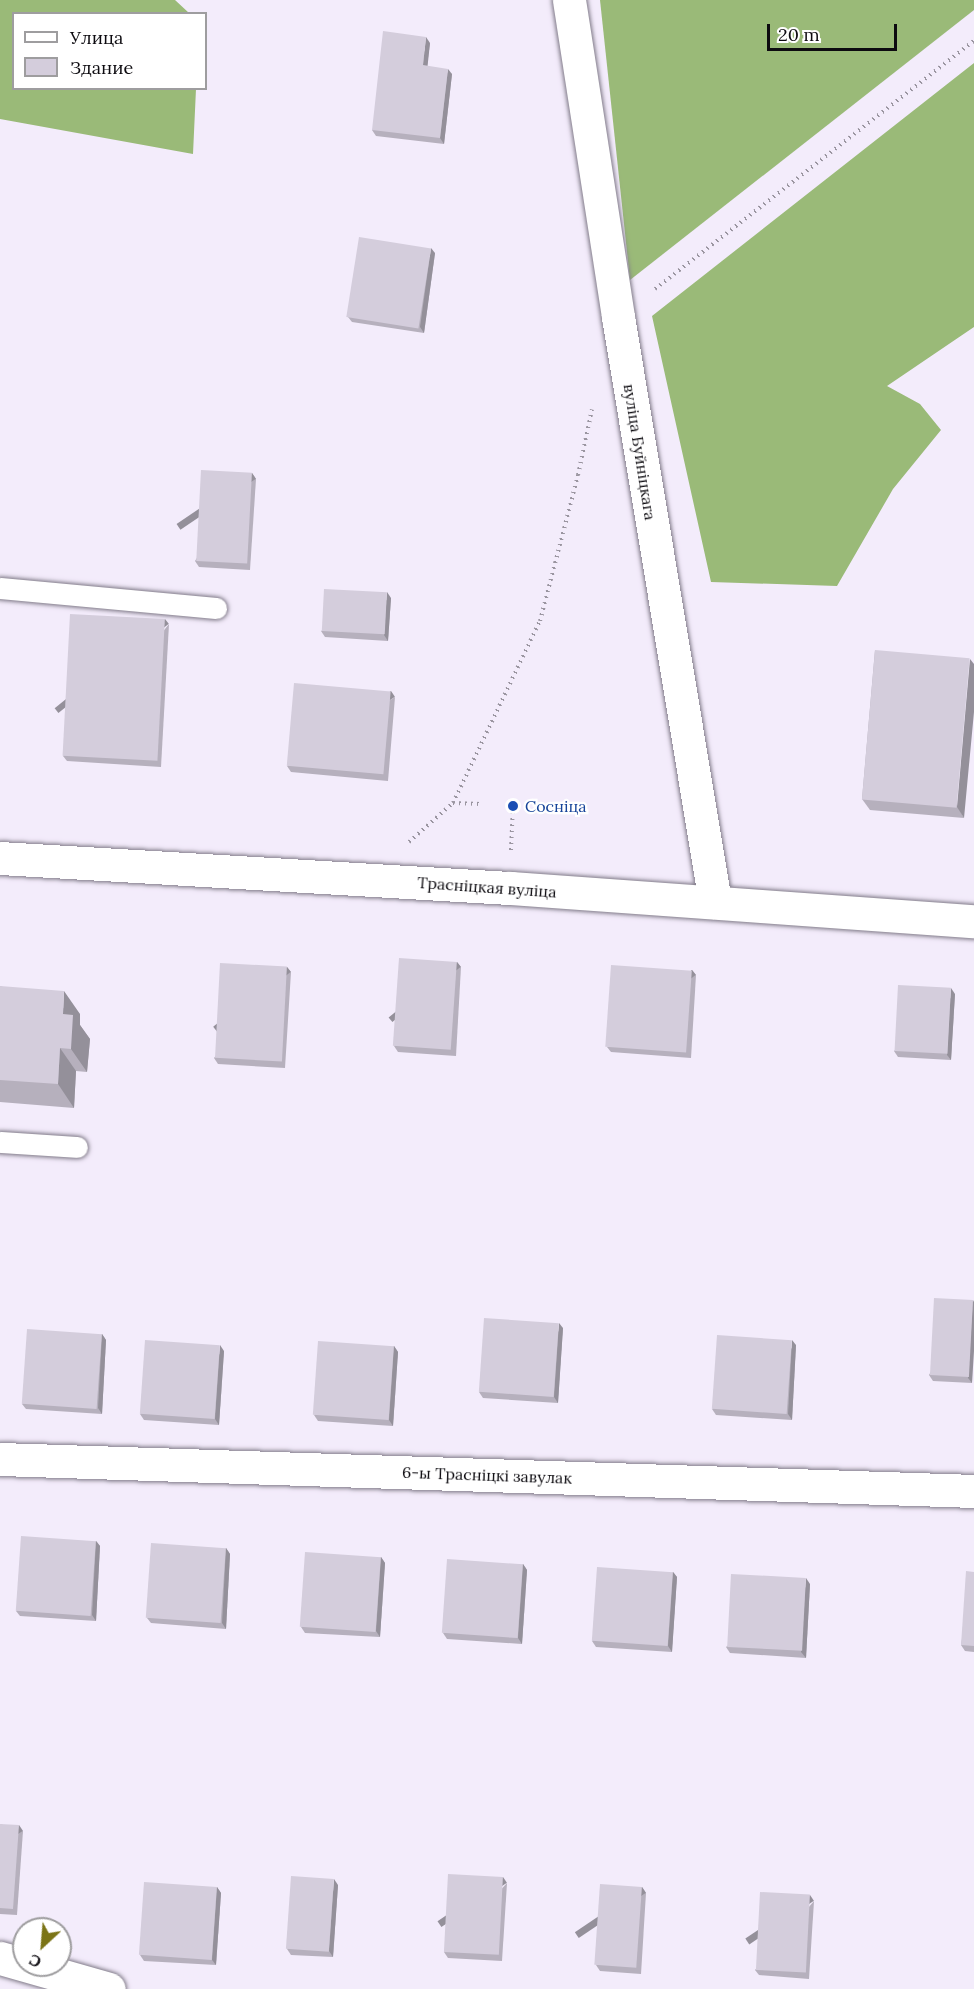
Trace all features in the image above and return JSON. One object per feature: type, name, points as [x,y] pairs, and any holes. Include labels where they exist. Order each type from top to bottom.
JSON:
[{"type":"street","name":"вуліца Буйніцкага","points":[[569,0],[618,317],[715,902]]},
{"type":"street","name":"Трасніцкая вуліца","points":[[0,858],[510,888],[974,921]]},
{"type":"street","name":"6-ы Трасніцкі завулак","points":[[0,1459],[974,1491]]},
{"type":"street","points":[[0,1958],[109,1989]]},
{"type":"lane","points":[[0,588],[216,608]]},
{"type":"lane","points":[[0,1142],[77,1147]]},
{"type":"path","points":[[618,317],[974,41]]},
{"type":"path","points":[[399,848],[419,835],[453,803],[540,621],[578,475],[593,401]]},
{"type":"path","points":[[453,803],[481,804]]},
{"type":"green space","points":[[0,0],[175,0],[188,12],[12,12],[12,90],[196,90],[193,154],[0,119]]},
{"type":"green space","points":[[600,0],[974,0],[974,10],[630,280]]},
{"type":"green space","points":[[974,63],[974,327],[887,386],[920,404],[941,430],[893,489],[837,586],[711,582],[652,316]]},
{"type":"building","points":[[383,31],[426,37],[423,65],[448,69],[440,138],[372,130]]},
{"type":"building","points":[[359,237],[431,248],[418,328],[346,317]]},
{"type":"building","points":[[201,470],[252,473],[247,564],[196,561]]},
{"type":"building","points":[[324,589],[387,592],[385,634],[322,631]]},
{"type":"building","points":[[70,614],[165,619],[157,761],[63,756]]},
{"type":"building","points":[[875,650],[970,658],[957,808],[862,799]]},
{"type":"building","points":[[294,683],[391,691],[383,774],[287,766]]},
{"type":"building","points":[[399,958],[457,962],[451,1050],[393,1046]]},
{"type":"building","points":[[220,963],[287,967],[282,1061],[215,1058]]},
{"type":"building","points":[[611,965],[692,971],[686,1052],[605,1047]]},
{"type":"building","points":[[898,985],[951,988],[947,1054],[895,1051]]},
{"type":"building","points":[[0,986],[64,991],[63,1014],[73,1015],[71,1049],[60,1048],[58,1084],[0,1080]]},
{"type":"building","points":[[934,1298],[973,1300],[969,1377],[930,1375]]},
{"type":"building","points":[[484,1318],[559,1323],[554,1397],[479,1392]]},
{"type":"building","points":[[27,1329],[102,1334],[97,1409],[22,1404]]},
{"type":"building","points":[[717,1335],[792,1340],[787,1414],[712,1409]]},
{"type":"building","points":[[145,1340],[220,1345],[215,1419],[140,1414]]},
{"type":"building","points":[[318,1341],[394,1346],[389,1420],[313,1415]]},
{"type":"building","points":[[21,1536],[96,1541],[91,1616],[16,1611]]},
{"type":"building","points":[[151,1543],[226,1548],[221,1623],[146,1618]]},
{"type":"building","points":[[305,1552],[381,1557],[376,1632],[300,1627]]},
{"type":"building","points":[[447,1559],[523,1564],[518,1638],[442,1633]]},
{"type":"building","points":[[597,1567],[673,1572],[668,1646],[592,1641]]},
{"type":"building","points":[[966,1571],[974,1572],[974,1646],[961,1645]]},
{"type":"building","points":[[731,1574],[806,1578],[802,1651],[727,1647]]},
{"type":"building","points":[[0,1824],[19,1825],[13,1909],[0,1908]]},
{"type":"building","points":[[448,1874],[503,1877],[499,1955],[444,1952]]},
{"type":"building","points":[[291,1876],[334,1879],[329,1952],[286,1949]]},
{"type":"building","points":[[144,1882],[217,1887],[212,1960],[139,1955]]},
{"type":"building","points":[[600,1884],[642,1887],[636,1968],[594,1965]]},
{"type":"building","points":[[760,1892],[810,1895],[806,1973],[756,1970]]},
{"type":"place","name":"Сосніца","points":[[513,806]]}]
